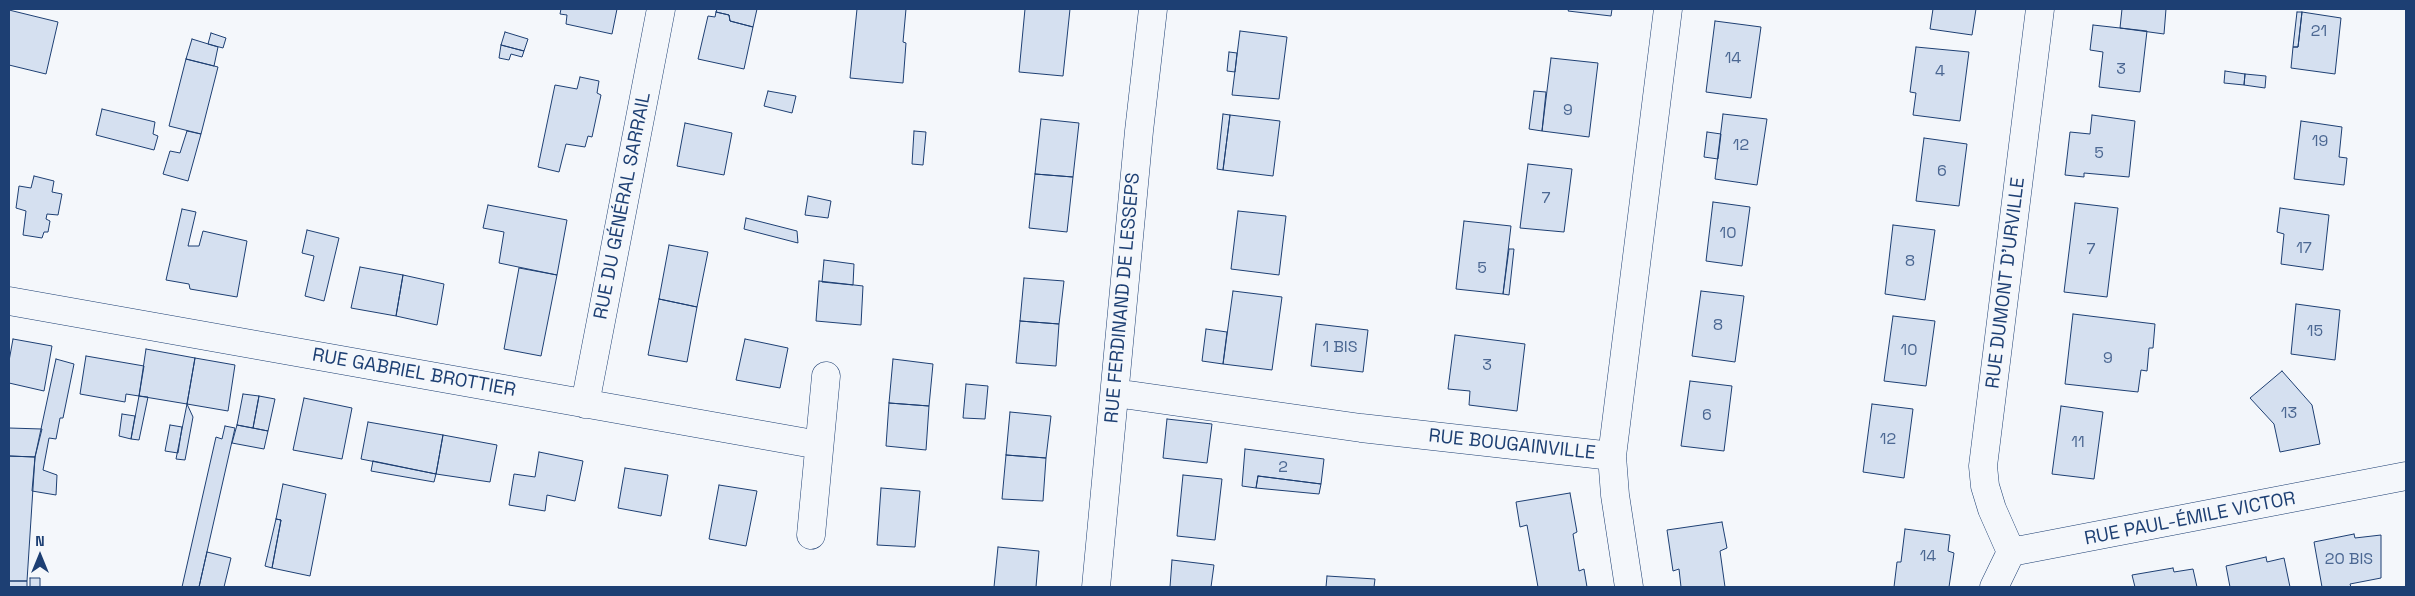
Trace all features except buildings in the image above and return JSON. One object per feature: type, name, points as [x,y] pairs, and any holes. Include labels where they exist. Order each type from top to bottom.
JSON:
[{"type":"street","name":"RUE DU GÉNÉRAL SARRAIL","points":[[586,404],[662,9]]},
{"type":"street","name":"RUE FERDINAND DE LESSEPS","points":[[1096,587],[1139,131],[1153,9]]},
{"type":"street","name":"RUE BOUGAINVILLE","points":[[1115,393],[1361,428],[1612,456],[1668,9]]},
{"type":"street","name":"RUE DUMONT D'URVILLE","points":[[2012,552],[1992,509],[1985,486],[1983,466],[2040,9]]},
{"type":"street","name":"RUE GABRIEL BROTTIER","points":[[9,302],[819,445]]},
{"type":"street","points":[[811,535],[826,376]]},
{"type":"street","points":[[1612,456],[1615,495],[1629,587]]},
{"type":"street","name":"RUE PAUL-ÉMILE VICTOR","points":[[2012,552],[2406,476]]},
{"type":"street","points":[[1994,587],[2012,552]]}]
